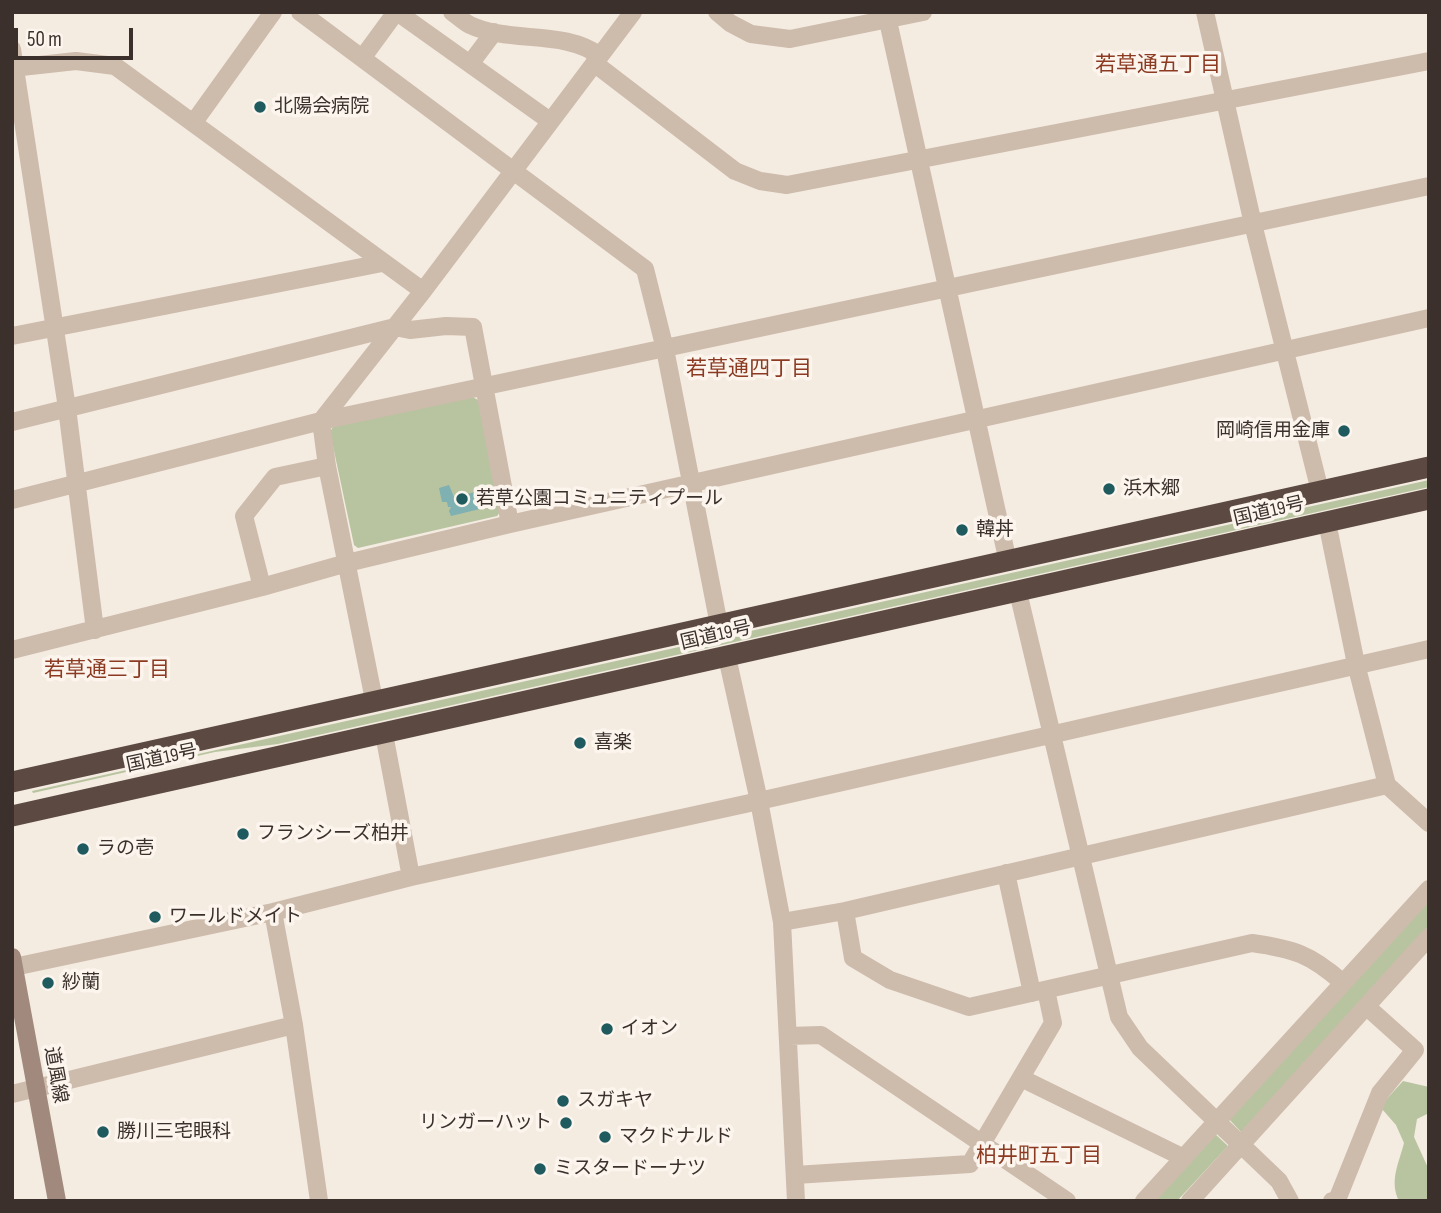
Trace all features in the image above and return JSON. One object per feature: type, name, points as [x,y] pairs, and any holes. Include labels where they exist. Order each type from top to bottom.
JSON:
[{"type":"highway","name":"国道19号","points":[[12,782],[1429,467]]},
{"type":"highway","name":"国道19号","points":[[12,816],[1429,499]]},
{"type":"street","points":[[194,122],[273,12]]},
{"type":"street","points":[[300,12],[645,269],[665,349],[719,625]]},
{"type":"street","points":[[363,57],[397,12],[550,121]]},
{"type":"street","points":[[452,12],[471,25],[494,32],[587,46],[597,59],[735,171],[760,181],[788,185],[1429,61]]},
{"type":"street","points":[[374,700],[327,466],[321,421],[423,291],[633,12]]},
{"type":"street","points":[[717,12],[730,23],[751,34],[790,39],[887,16],[923,12]]},
{"type":"street","points":[[1205,12],[1253,223],[1320,491]]},
{"type":"street","points":[[887,16],[1008,562]]},
{"type":"street","points":[[470,64],[494,32]]},
{"type":"street","points":[[12,49],[66,408],[95,630]]},
{"type":"street","points":[[14,68],[76,61],[115,66],[423,291]]},
{"type":"street","points":[[12,500],[321,421],[1429,186]]},
{"type":"street","points":[[12,336],[382,263]]},
{"type":"street","points":[[12,650],[347,563],[510,524],[1429,318]]},
{"type":"street","points":[[12,422],[395,327],[410,330],[446,326],[473,327],[510,524]]},
{"type":"street","points":[[262,587],[244,516],[275,477],[327,466]]},
{"type":"street","points":[[1326,522],[1356,664],[1387,785],[1429,823]]},
{"type":"street","points":[[1018,592],[1119,1017],[1140,1048],[1279,1181],[1290,1201]]},
{"type":"street","points":[[13,962],[273,912],[411,877],[1429,649]]},
{"type":"street","points":[[727,657],[782,922],[796,1201]]},
{"type":"street","points":[[384,734],[411,877]]},
{"type":"street","points":[[782,922],[845,911],[1387,785]]},
{"type":"street","points":[[795,1175],[970,1164],[1053,1023],[1039,992],[1006,873]]},
{"type":"street","points":[[1190,1201],[1228,1133],[1342,982],[1429,888]]},
{"type":"street","points":[[845,911],[853,958],[890,980],[969,1007],[1252,943],[1288,948],[1318,962],[1342,982]]},
{"type":"street","points":[[273,912],[319,1201]]},
{"type":"street","points":[[1144,1201],[1184,1158],[1228,1133],[1366,1006],[1429,937]]},
{"type":"street","name":"道風線","points":[[13,962],[57,1201]]},
{"type":"street","points":[[1332,1201],[1337,1200],[1380,1093],[1415,1049],[1366,1006]]},
{"type":"street","points":[[12,1094],[293,1025]]},
{"type":"street","points":[[789,1036],[821,1035],[1067,1201]]},
{"type":"street","points":[[1021,1078],[1184,1158]]},
{"type":"green space","points":[[471,396],[478,400],[501,511],[497,516],[358,548],[354,545],[330,432],[335,423]]},
{"type":"green space","points":[[1429,480],[1429,487],[278,744],[215,752],[33,793],[32,791]]},
{"type":"green space","points":[[1429,898],[1429,926],[1241,1132],[1228,1118]]},
{"type":"green space","points":[[1403,1081],[1429,1087],[1429,1113],[1417,1119],[1414,1137],[1429,1170],[1429,1201],[1399,1201],[1396,1194],[1396,1172],[1404,1143],[1396,1125],[1382,1109],[1384,1102]]},
{"type":"green space","points":[[1214,1133],[1228,1146],[1177,1201],[1152,1201]]},
{"type":"water","name":"若草公園コミュニティプール","points":[[449,485],[454,497],[480,491],[484,508],[451,516],[451,507],[448,507],[447,502],[442,502],[439,488]]},
{"type":"place","name":"北陽会病院","points":[[260,107]]},
{"type":"place","name":"岡崎信用金庫","points":[[1344,431]]},
{"type":"place","name":"浜木郷","points":[[1109,489]]},
{"type":"place","name":"若草公園コミュニティプール","points":[[462,499]]},
{"type":"place","name":"韓丼","points":[[962,530]]},
{"type":"place","name":"喜楽","points":[[580,743]]},
{"type":"place","name":"フランシーズ柏井","points":[[243,834]]},
{"type":"place","name":"ラの壱","points":[[83,849]]},
{"type":"place","name":"ワールドメイト","points":[[155,917]]},
{"type":"place","name":"紗蘭","points":[[48,983]]},
{"type":"place","name":"イオン","points":[[607,1029]]},
{"type":"place","name":"スガキヤ","points":[[563,1101]]},
{"type":"place","name":"リンガーハット","points":[[566,1123]]},
{"type":"place","name":"勝川三宅眼科","points":[[103,1132]]},
{"type":"place","name":"マクドナルド","points":[[605,1137]]},
{"type":"place","name":"ミスタードーナツ","points":[[540,1169]]},
{"type":"district","name":"若草通五丁目","points":[[1158,66]]},
{"type":"district","name":"若草通四丁目","points":[[749,370]]},
{"type":"district","name":"若草通三丁目","points":[[107,671]]},
{"type":"district","name":"柏井町五丁目","points":[[1039,1157]]}]
